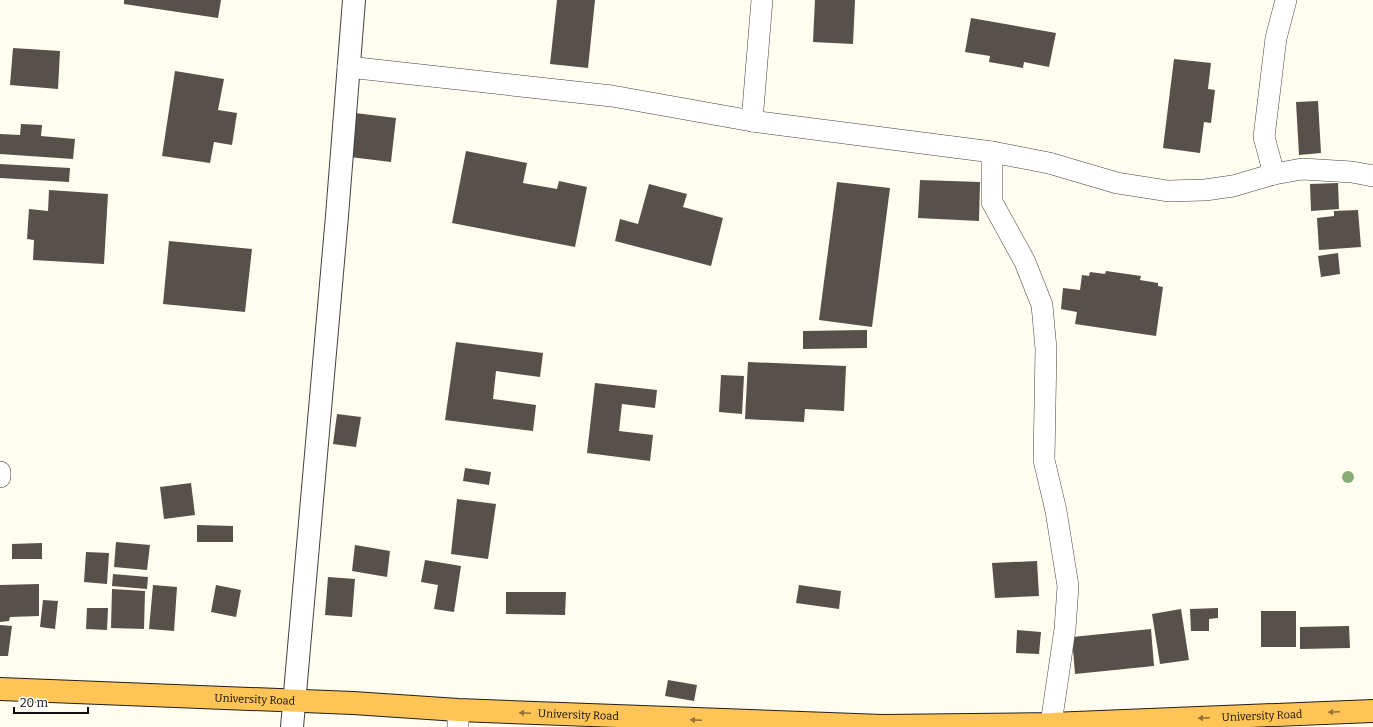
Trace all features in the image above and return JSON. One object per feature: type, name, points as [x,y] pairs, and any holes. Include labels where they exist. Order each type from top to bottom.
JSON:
[{"type":"highway","name":"University Road","points":[[0,689],[294,701],[458,719],[882,726],[1051,724],[1373,711]]},
{"type":"street","points":[[292,727],[337,216],[354,0]]},
{"type":"street","points":[[752,121],[762,0]]},
{"type":"street","points":[[1274,174],[1264,137],[1276,38],[1286,0]]},
{"type":"street","points":[[348,68],[612,96],[752,121],[992,152],[1049,163],[1118,183],[1168,191],[1205,190],[1226,187],[1274,174],[1302,169],[1352,172],[1373,176]]},
{"type":"street","points":[[992,152],[992,202],[1025,262],[1042,305],[1046,349],[1044,460],[1056,511],[1068,586],[1065,629],[1051,724]]},
{"type":"street","points":[[0,472],[0,477]]},
{"type":"building","points":[[124,0],[221,0],[218,18],[124,4]]},
{"type":"building","points":[[557,0],[595,0],[588,68],[550,64]]},
{"type":"building","points":[[815,0],[855,0],[853,44],[813,42]]},
{"type":"building","points":[[971,18],[1056,33],[1049,67],[1024,62],[1023,68],[989,62],[990,56],[965,52]]},
{"type":"building","points":[[13,48],[60,51],[58,89],[10,85]]},
{"type":"building","points":[[1174,59],[1211,63],[1208,89],[1215,90],[1211,123],[1204,122],[1200,153],[1163,148]]},
{"type":"building","points":[[175,71],[224,79],[218,110],[237,113],[232,145],[214,142],[210,163],[162,156]]},
{"type":"building","points":[[1318,101],[1321,153],[1299,155],[1296,102]]},
{"type":"building","points":[[355,113],[396,118],[391,162],[350,157]]},
{"type":"building","points":[[21,124],[42,125],[41,136],[75,139],[73,159],[0,154],[0,134],[20,135]]},
{"type":"building","points":[[466,151],[527,163],[523,183],[557,189],[559,181],[587,187],[575,247],[452,223]]},
{"type":"building","points":[[0,164],[70,168],[69,182],[0,178]]},
{"type":"building","points":[[920,180],[980,182],[979,221],[918,218]]},
{"type":"building","points":[[837,182],[890,188],[872,327],[819,320]]},
{"type":"building","points":[[1338,183],[1339,209],[1311,211],[1310,184]]},
{"type":"building","points":[[649,184],[687,194],[683,207],[723,218],[711,266],[615,241],[620,219],[638,224]]},
{"type":"building","points":[[49,190],[108,194],[104,264],[33,260],[34,240],[27,239],[29,209],[48,211]]},
{"type":"building","points":[[1358,210],[1361,247],[1319,250],[1317,218],[1334,216],[1334,211]]},
{"type":"building","points":[[169,241],[252,249],[245,312],[163,304]]},
{"type":"building","points":[[1338,253],[1340,274],[1321,277],[1318,256]]},
{"type":"building","points":[[1106,271],[1141,276],[1140,280],[1158,283],[1158,286],[1163,287],[1156,336],[1075,324],[1077,312],[1061,309],[1063,288],[1080,290],[1082,275],[1089,276],[1090,272],[1105,274]]},
{"type":"building","points":[[867,330],[867,348],[803,349],[803,331]]},
{"type":"building","points":[[456,342],[543,353],[540,377],[496,371],[493,399],[536,405],[533,431],[445,420]]},
{"type":"building","points":[[748,362],[846,366],[844,411],[805,409],[804,422],[745,419]]},
{"type":"building","points":[[721,375],[744,376],[742,414],[719,412]]},
{"type":"building","points":[[595,383],[657,390],[655,408],[622,404],[619,431],[653,435],[650,461],[587,453]]},
{"type":"building","points":[[337,414],[361,417],[356,447],[333,444]]},
{"type":"building","points":[[465,468],[491,472],[489,485],[463,481]]},
{"type":"building","points":[[191,483],[195,515],[164,519],[160,487]]},
{"type":"building","points":[[457,499],[496,504],[488,559],[451,554]]},
{"type":"building","points":[[197,525],[233,526],[233,542],[197,542]]},
{"type":"building","points":[[116,542],[150,545],[147,570],[114,567]]},
{"type":"building","points":[[42,543],[42,559],[12,559],[12,544]]},
{"type":"building","points":[[355,545],[390,551],[387,577],[352,571]]},
{"type":"building","points":[[86,552],[109,553],[107,584],[84,582]]},
{"type":"building","points":[[425,560],[461,566],[454,612],[434,609],[438,585],[421,582]]},
{"type":"building","points":[[1037,561],[1039,596],[995,598],[992,563]]},
{"type":"building","points":[[113,574],[148,577],[147,589],[112,586]]},
{"type":"building","points":[[328,577],[355,579],[352,617],[325,615]]},
{"type":"building","points":[[39,584],[39,616],[10,617],[9,621],[0,622],[0,585]]},
{"type":"building","points":[[153,585],[177,587],[174,631],[149,629]]},
{"type":"building","points":[[216,585],[241,590],[236,617],[211,612]]},
{"type":"building","points":[[799,585],[841,591],[839,609],[796,603]]},
{"type":"building","points":[[112,589],[145,591],[144,629],[111,628]]},
{"type":"building","points":[[506,592],[566,592],[565,615],[506,614]]},
{"type":"building","points":[[43,600],[58,601],[55,629],[40,627]]},
{"type":"building","points":[[87,608],[108,608],[107,630],[86,629]]},
{"type":"building","points":[[1218,608],[1218,618],[1209,619],[1209,631],[1191,631],[1190,609]]},
{"type":"building","points":[[1181,609],[1189,660],[1160,664],[1152,614]]},
{"type":"building","points":[[1261,611],[1296,611],[1296,647],[1261,647]]},
{"type":"building","points":[[0,625],[12,626],[8,656],[0,656]]},
{"type":"building","points":[[1349,626],[1350,648],[1300,649],[1300,627]]},
{"type":"building","points":[[1151,629],[1154,666],[1075,674],[1072,637]]},
{"type":"building","points":[[1017,630],[1041,632],[1039,654],[1016,653]]},
{"type":"building","points":[[668,680],[697,685],[694,701],[665,696]]}]
